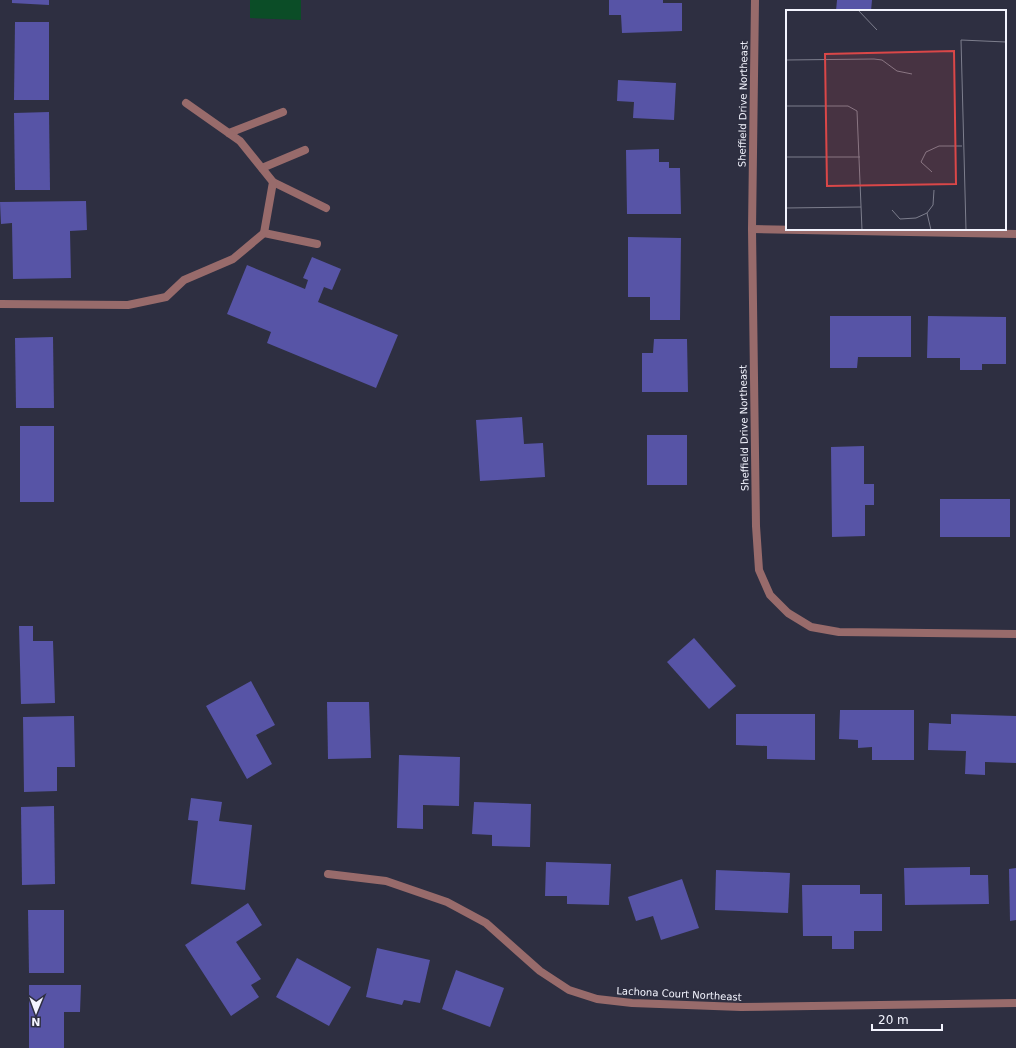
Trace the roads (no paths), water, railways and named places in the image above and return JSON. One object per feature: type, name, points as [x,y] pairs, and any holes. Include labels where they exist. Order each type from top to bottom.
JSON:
[{"type":"street","name":"Sheffield Drive Northeast","points":[[755,0],[752,228],[756,526],[759,570],[770,595],[788,613],[811,627],[839,632],[1016,634]]},
{"type":"street","points":[[186,103],[240,141],[273,182],[326,208]]},
{"type":"street","points":[[229,133],[283,112]]},
{"type":"street","points":[[262,168],[305,150]]},
{"type":"street","points":[[0,304],[128,305],[166,297],[184,280],[233,259],[264,233],[273,182]]},
{"type":"street","points":[[752,228],[786,229]]},
{"type":"street","points":[[840,230],[1016,234]]},
{"type":"street","points":[[264,233],[317,244]]},
{"type":"street","name":"Lachona Court Northeast","points":[[328,874],[386,881],[447,902],[486,923],[540,971],[569,990],[597,999],[632,1004],[741,1007],[1016,1003]]}]
